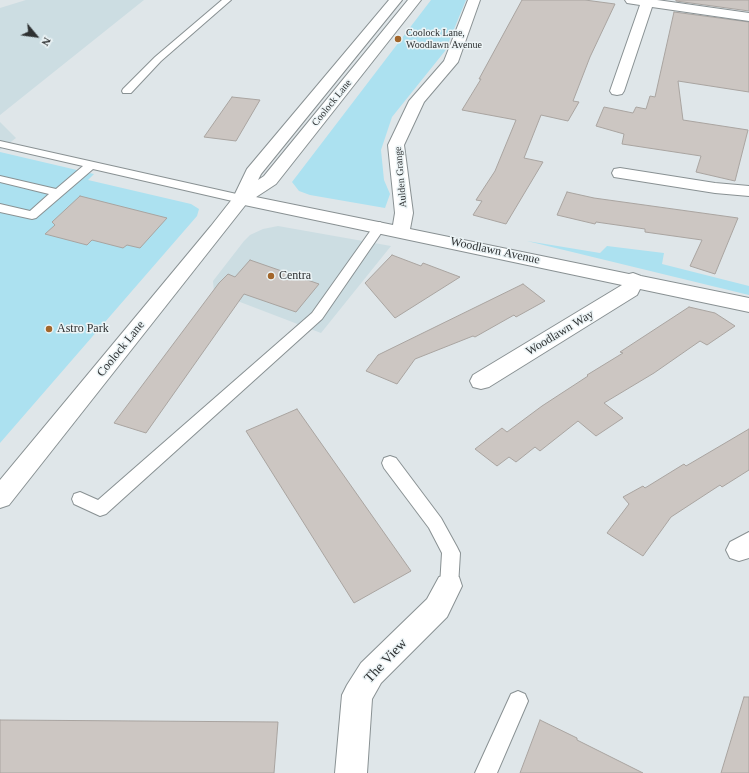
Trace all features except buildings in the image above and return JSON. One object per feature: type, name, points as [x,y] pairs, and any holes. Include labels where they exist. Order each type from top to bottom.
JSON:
[{"type":"street","name":"Coolock Lane","points":[[0,498],[241,199],[253,173],[396,0]]},
{"type":"street","name":"Coolock Lane","points":[[241,199],[270,180],[415,0]]},
{"type":"street","name":"Aulden Grange","points":[[401,231],[404,212],[396,145],[416,101],[451,62],[474,0]]},
{"type":"street","points":[[631,0],[749,16]]},
{"type":"street","points":[[617,91],[647,2]]},
{"type":"street","points":[[620,173],[652,173],[715,188],[749,191]]},
{"type":"street","name":"Woodlawn Avenue","points":[[241,199],[380,226],[749,305]]},
{"type":"street","name":"Woodlawn Way","points":[[481,381],[630,290],[633,280]]},
{"type":"street","name":"The View","points":[[351,773],[357,695],[371,673],[437,608],[449,586]]},
{"type":"lane","points":[[127,91],[158,59],[226,0]]},
{"type":"lane","points":[[0,144],[241,199]]},
{"type":"lane","points":[[0,208],[32,215],[90,165]]},
{"type":"lane","points":[[0,179],[58,193]]},
{"type":"lane","points":[[80,499],[100,509],[317,316],[380,226]]},
{"type":"lane","points":[[390,462],[435,523],[451,553],[449,586]]},
{"type":"lane","points":[[486,773],[518,701]]},
{"type":"shaded area","points":[[26,0],[144,0],[0,115],[0,8]]},
{"type":"shaded area","points":[[431,0],[466,0],[445,51],[392,117],[381,150],[384,180],[390,194],[385,208],[310,195],[299,191],[292,182]]},
{"type":"shaded area","points":[[0,122],[16,138],[0,150]]},
{"type":"shaded area","name":"Astro Park","points":[[0,152],[94,174],[88,180],[191,204],[199,209],[197,216],[0,443]]},
{"type":"shaded area","points":[[278,226],[391,246],[321,333],[214,292],[213,281],[244,241],[250,235],[263,229]]},
{"type":"shaded area","points":[[527,241],[600,253],[607,246],[664,253],[662,264],[749,286],[749,295]]},
{"type":"place","name":"Coolock Lane, Woodlawn Avenue","points":[[398,39]]},
{"type":"place","name":"Centra","points":[[271,276]]},
{"type":"place","name":"Astro Park","points":[[49,329]]}]
